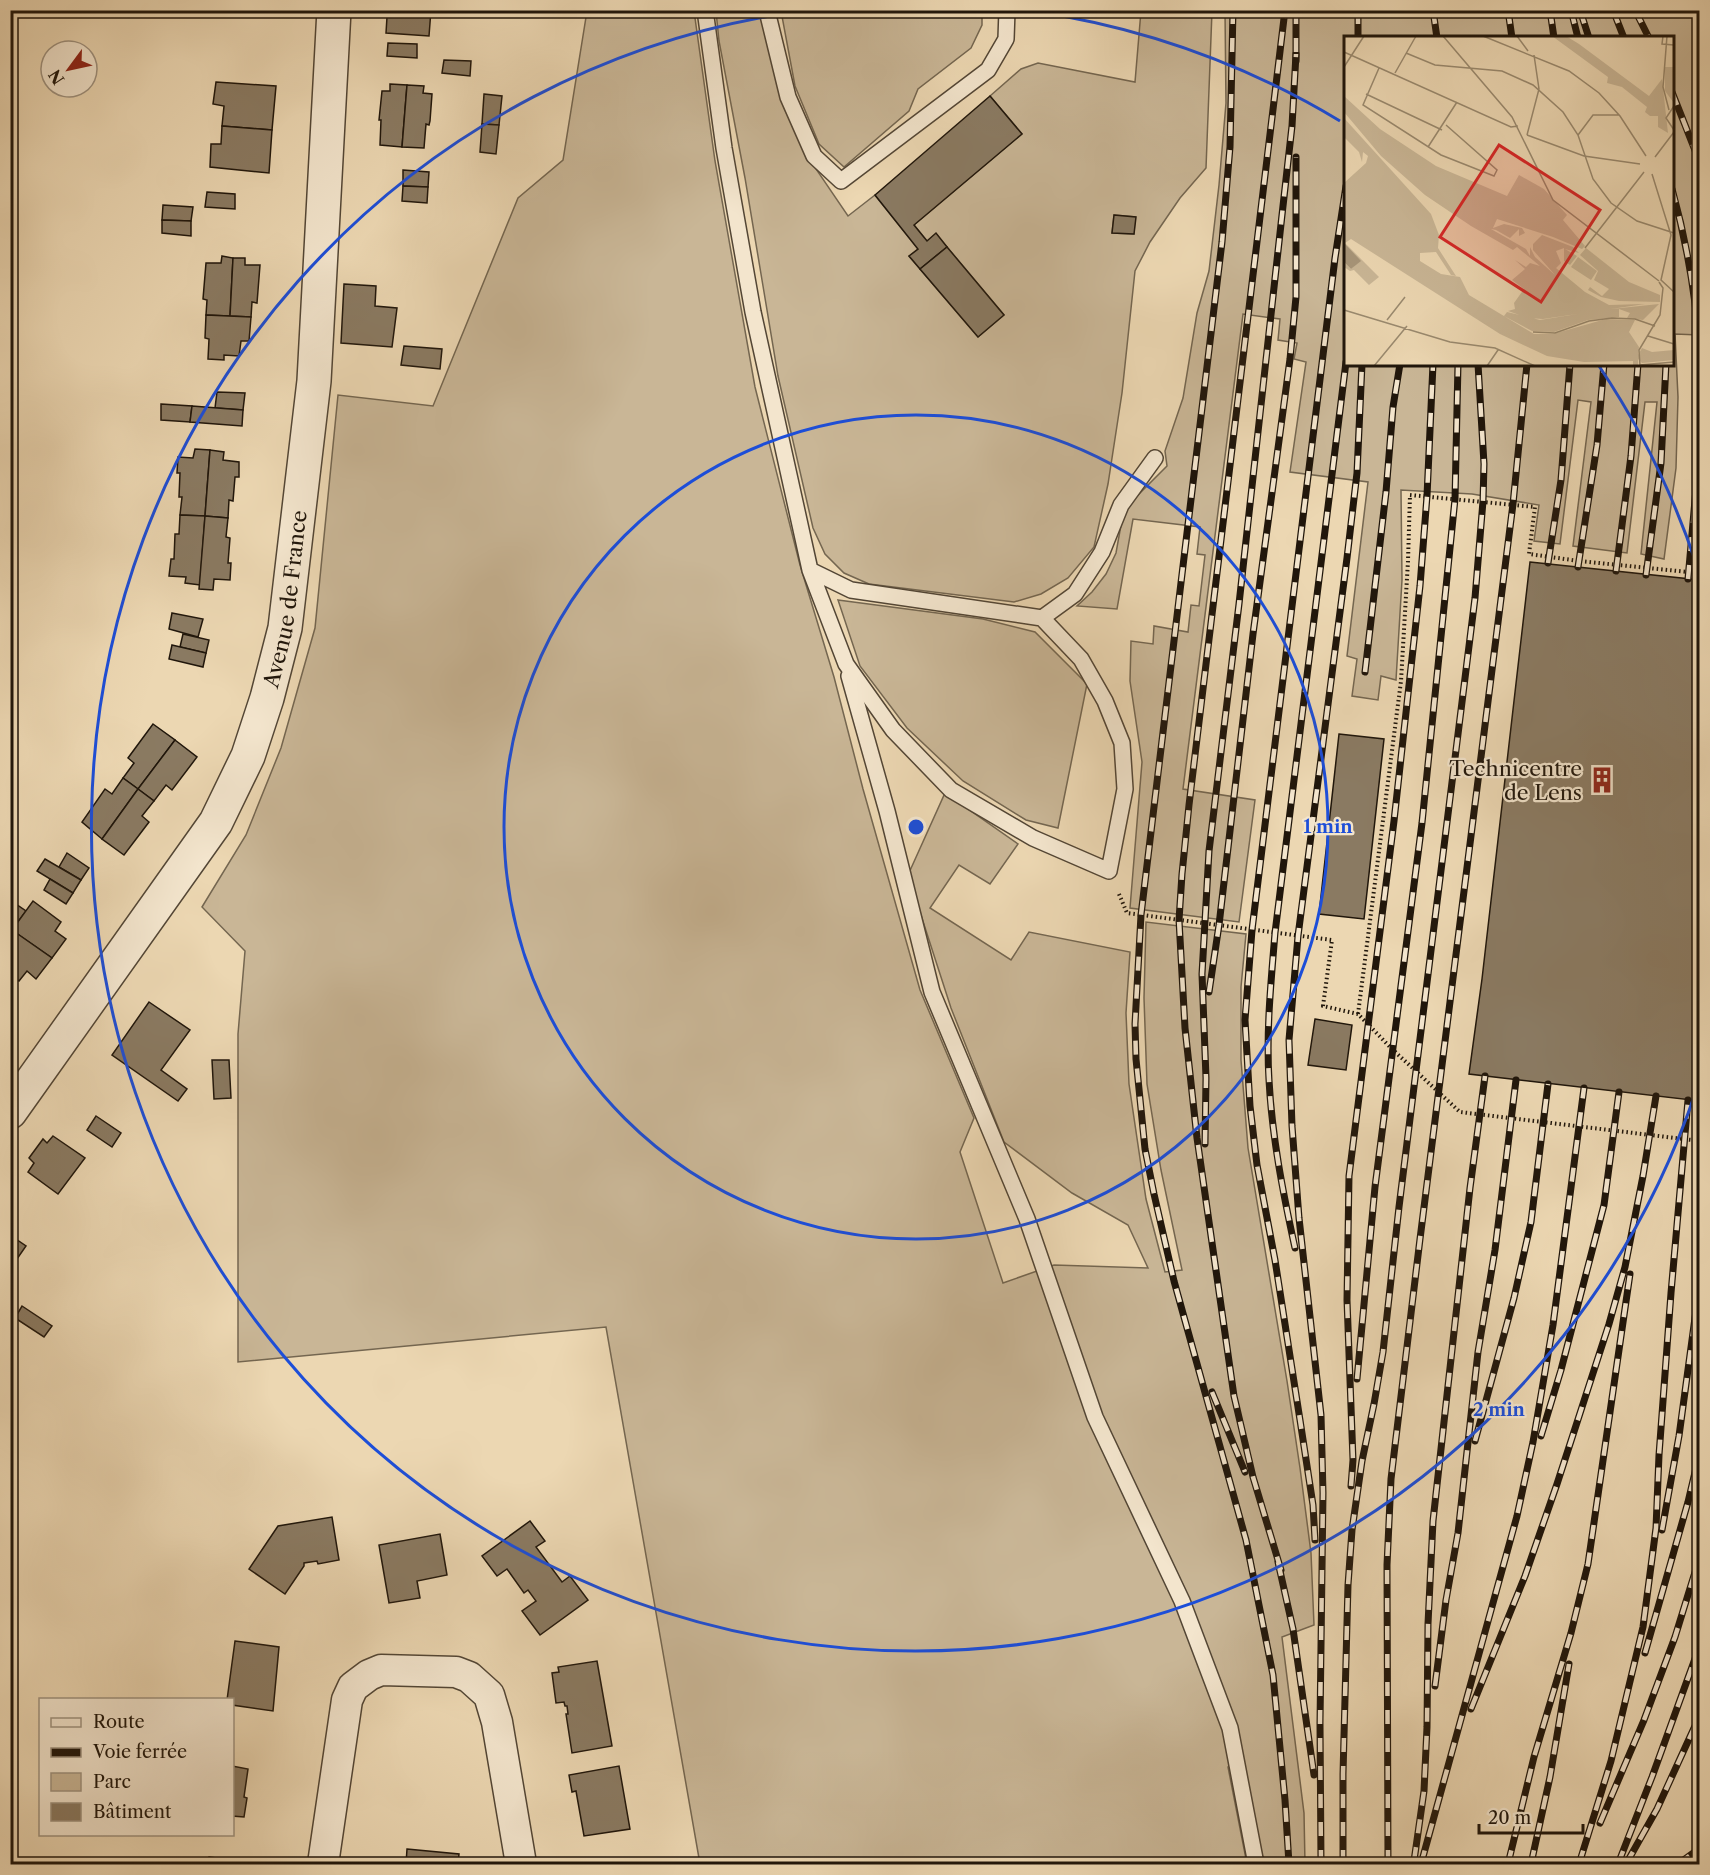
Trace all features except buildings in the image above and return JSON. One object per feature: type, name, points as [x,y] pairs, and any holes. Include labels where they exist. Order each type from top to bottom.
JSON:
[{"type":"street","name":"Avenue de France","points":[[10,1112],[216,822],[248,756],[267,698],[285,627],[314,381],[334,10]]},
{"type":"street","points":[[323,1864],[347,1700],[353,1687],[369,1675],[381,1670],[456,1672],[469,1677],[489,1695],[497,1722],[521,1864]]},
{"type":"lane","points":[[705,10],[724,148],[753,312],[810,570],[846,664],[887,811],[932,992],[1027,1219],[1095,1418],[1182,1601],[1230,1728],[1256,1864]]},
{"type":"lane","points":[[768,10],[788,97],[814,156],[841,181],[988,70],[1006,39],[1007,10]]},
{"type":"lane","points":[[1042,618],[1075,594],[1102,552],[1120,505],[1155,458]]},
{"type":"lane","points":[[810,570],[851,590],[1042,618],[1081,659],[1105,701],[1122,743],[1125,789],[1109,871],[1033,838],[951,790],[893,730],[846,664]]},
{"type":"path","points":[[1358,1014],[1401,681],[1410,495],[1535,507],[1529,554],[1688,572],[1700,562]]},
{"type":"path","points":[[1109,871],[1127,913],[1332,940],[1323,1006],[1358,1014],[1460,1112],[1700,1141]]},
{"type":"green space","points":[[781,10],[982,11],[982,25],[971,48],[918,89],[909,111],[844,167],[819,144],[795,86]]},
{"type":"green space","points":[[587,11],[694,11],[715,161],[755,387],[800,565],[834,677],[920,990],[974,1118],[960,1152],[1003,1283],[1054,1265],[1148,1268],[1128,1225],[1072,1193],[1004,1142],[951,1008],[908,875],[945,793],[1018,844],[990,884],[959,865],[930,908],[1011,960],[1029,932],[1130,952],[1126,1013],[1129,1084],[1146,1199],[1165,1272],[1182,1270],[1161,1170],[1147,1084],[1144,998],[1146,922],[1246,934],[1241,987],[1241,1060],[1248,1148],[1287,1381],[1311,1553],[1314,1625],[1282,1637],[1304,1813],[1305,1864],[1264,1864],[1243,1762],[1228,1767],[1247,1864],[700,1864],[606,1327],[238,1362],[238,1034],[245,951],[202,907],[246,835],[281,748],[315,628],[338,395],[433,406],[518,198],[563,160]]},
{"type":"green space","points":[[716,11],[763,11],[781,93],[816,169],[848,216],[875,195],[918,249],[909,256],[978,337],[1004,315],[936,234],[927,241],[914,225],[1022,134],[990,96],[1021,69],[1038,63],[1135,82],[1141,11],[1212,11],[1206,168],[1180,198],[1150,242],[1135,271],[1122,393],[1108,484],[1094,547],[1068,578],[1041,594],[1014,602],[869,584],[844,573],[825,554],[813,528],[778,376],[745,178],[719,41]],"holes":[[[1114,215],[1135,217],[1134,234],[1112,233]]]},
{"type":"green space","points":[[1225,11],[1699,11],[1699,335],[1675,334],[1678,397],[1676,468],[1664,559],[1641,554],[1657,402],[1645,402],[1627,553],[1573,546],[1591,402],[1578,400],[1560,544],[1534,541],[1539,505],[1472,494],[1401,490],[1402,580],[1396,680],[1381,676],[1378,700],[1352,696],[1357,659],[1347,656],[1368,482],[1290,472],[1306,362],[1294,359],[1297,343],[1278,340],[1280,319],[1243,314],[1183,789],[1255,800],[1239,922],[1130,908],[1142,762],[1130,681],[1131,641],[1153,644],[1154,626],[1188,632],[1191,605],[1199,606],[1205,555],[1197,554],[1200,527],[1133,519],[1117,609],[1077,606],[1106,574],[1116,553],[1121,525],[1128,505],[1167,466],[1165,451],[1183,398],[1197,313],[1209,271],[1226,103]]},
{"type":"green space","points":[[838,600],[983,619],[1035,632],[1087,684],[1058,828],[1026,820],[963,781],[907,728],[860,666]]},
{"type":"railway","points":[[1233,10],[1230,147],[1222,242],[1141,915],[1135,1024],[1136,1059],[1145,1149],[1154,1194],[1174,1281],[1246,1540],[1273,1675],[1289,1864]]},
{"type":"railway","points":[[1281,1570],[1253,1477],[1234,1396],[1197,1138],[1185,1028],[1179,920],[1189,805],[1285,10]]},
{"type":"railway","points":[[1296,10],[1296,61]]},
{"type":"railway","points":[[1358,10],[1358,36]]},
{"type":"railway","points":[[1433,10],[1437,36]]},
{"type":"railway","points":[[1508,10],[1512,36]]},
{"type":"railway","points":[[1550,10],[1554,36]]},
{"type":"railway","points":[[1571,10],[1578,36]]},
{"type":"railway","points":[[1580,10],[1588,36]]},
{"type":"railway","points":[[1613,10],[1623,36]]},
{"type":"railway","points":[[1635,10],[1648,36]]},
{"type":"railway","points":[[1205,1144],[1206,1078],[1202,974],[1209,851],[1292,126],[1296,54]]},
{"type":"railway","points":[[1674,97],[1700,163]]},
{"type":"railway","points":[[1209,992],[1290,359],[1296,297],[1296,157]]},
{"type":"railway","points":[[1674,197],[1690,271],[1700,353]]},
{"type":"railway","points":[[1315,1540],[1313,1505],[1300,1420],[1275,1260],[1257,1165],[1250,1106],[1245,1020],[1252,930],[1344,199]]},
{"type":"railway","points":[[1295,1248],[1282,1186],[1270,1101],[1269,1006],[1275,933],[1346,366]]},
{"type":"railway","points":[[1321,1864],[1323,1493],[1321,1415],[1299,1218],[1292,1126],[1289,1040],[1298,936],[1357,473],[1362,366]]},
{"type":"railway","points":[[1365,672],[1386,492],[1393,407],[1400,366]]},
{"type":"railway","points":[[1351,1486],[1353,1460],[1347,1300],[1349,1176],[1394,821],[1420,586],[1433,366]]},
{"type":"railway","points":[[1357,1379],[1375,1187],[1422,823],[1455,499],[1458,366]]},
{"type":"railway","points":[[1343,1864],[1348,1585],[1352,1530],[1362,1461],[1383,1352],[1475,598],[1484,464],[1478,366]]},
{"type":"railway","points":[[1388,1864],[1387,1565],[1391,1479],[1513,504],[1527,366]]},
{"type":"railway","points":[[1548,563],[1561,480],[1570,366]]},
{"type":"railway","points":[[1578,567],[1597,445],[1604,366]]},
{"type":"railway","points":[[1616,571],[1631,456],[1638,366]]},
{"type":"railway","points":[[1646,575],[1661,463],[1666,366]]},
{"type":"railway","points":[[1688,579],[1700,444]]},
{"type":"railway","points":[[1414,1861],[1424,1791],[1433,1521],[1470,1188],[1485,1076]]},
{"type":"railway","points":[[1435,1686],[1446,1600],[1458,1533],[1478,1352],[1495,1250],[1516,1080]]},
{"type":"railway","points":[[1475,1441],[1514,1298],[1531,1222],[1548,1084]]},
{"type":"railway","points":[[1421,1864],[1517,1516],[1533,1442],[1553,1325],[1584,1088]]},
{"type":"railway","points":[[1541,1436],[1561,1370],[1604,1205],[1619,1092]]},
{"type":"railway","points":[[1471,1709],[1525,1576],[1609,1324],[1625,1267],[1656,1096]]},
{"type":"railway","points":[[1579,1864],[1611,1761],[1643,1627],[1656,1528],[1671,1293],[1688,1100]]},
{"type":"railway","points":[[1508,1864],[1534,1757],[1571,1633],[1588,1564],[1630,1274]]},
{"type":"railway","points":[[1662,1530],[1679,1436],[1700,1281]]},
{"type":"railway","points":[[1212,1392],[1245,1472]]},
{"type":"railway","points":[[1645,1653],[1688,1502],[1700,1451]]},
{"type":"railway","points":[[1600,1823],[1644,1720],[1675,1637],[1700,1556]]},
{"type":"railway","points":[[1278,1562],[1293,1629],[1314,1775]]},
{"type":"railway","points":[[1618,1864],[1700,1645]]},
{"type":"railway","points":[[1531,1864],[1550,1777],[1569,1664]]},
{"type":"railway","points":[[1626,1864],[1657,1809],[1700,1715]]},
{"type":"railway","points":[[1678,1864],[1700,1848]]},
{"type":"place","name":"Technicentre de Lens","points":[[1602,780]]}]
